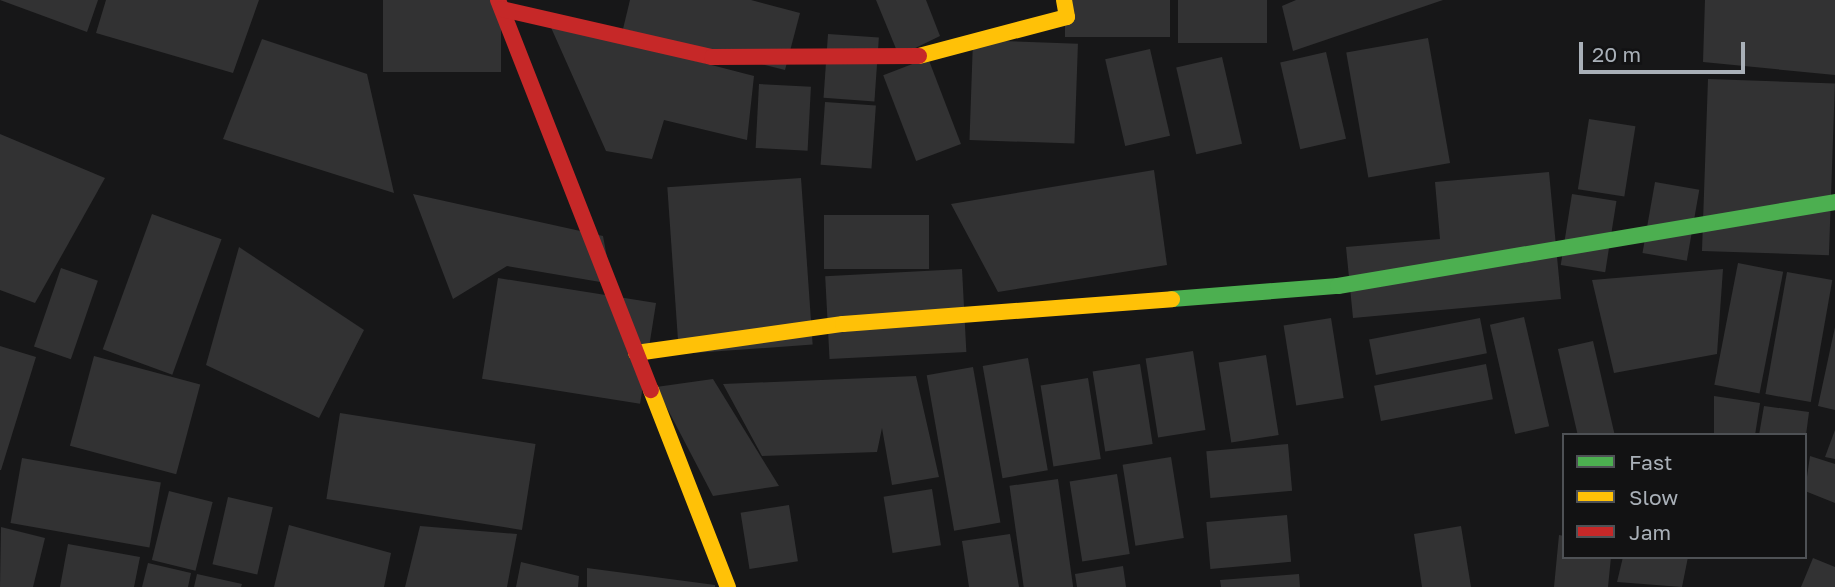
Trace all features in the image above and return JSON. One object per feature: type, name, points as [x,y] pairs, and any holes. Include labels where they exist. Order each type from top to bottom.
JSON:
[{"type":"street","points":[[500,4],[712,57],[914,57],[1067,17],[1065,0]]},
{"type":"street","points":[[500,4],[728,587]]},
{"type":"street","points":[[636,353],[843,324],[1338,286],[1835,202]]},
{"type":"building","points":[[0,0],[98,0],[87,32]]},
{"type":"building","points":[[106,0],[259,0],[233,73],[96,33]]},
{"type":"building","points":[[383,0],[501,0],[501,72],[383,72]]},
{"type":"building","points":[[630,0],[751,0],[800,13],[785,70],[623,29]]},
{"type":"building","points":[[876,0],[926,0],[940,36],[899,56]]},
{"type":"building","points":[[1065,0],[1170,0],[1170,37],[1065,37]]},
{"type":"building","points":[[1178,0],[1267,0],[1267,43],[1178,43]]},
{"type":"building","points":[[1296,0],[1443,0],[1293,51],[1282,6]]},
{"type":"building","points":[[1705,0],[1835,0],[1835,75],[1703,62]]},
{"type":"building","points":[[549,23],[754,76],[747,140],[664,120],[652,159],[606,151]]},
{"type":"building","points":[[828,34],[879,38],[874,101],[824,98]]},
{"type":"building","points":[[1428,38],[1450,163],[1368,177],[1346,52]]},
{"type":"building","points":[[262,39],[367,74],[394,193],[223,139]]},
{"type":"building","points":[[973,40],[1078,44],[1074,144],[970,140]]},
{"type":"building","points":[[1150,49],[1170,136],[1125,146],[1105,59]]},
{"type":"building","points":[[1326,52],[1346,139],[1300,149],[1280,63]]},
{"type":"building","points":[[1222,57],[1242,144],[1196,154],[1176,68]]},
{"type":"building","points":[[928,58],[961,144],[916,161],[883,75]]},
{"type":"building","points":[[1708,79],[1835,83],[1829,255],[1702,251]]},
{"type":"building","points":[[759,84],[811,87],[808,151],[756,148]]},
{"type":"building","points":[[825,102],[876,106],[871,168],[821,165]]},
{"type":"building","points":[[1589,119],[1635,126],[1624,196],[1578,189]]},
{"type":"building","points":[[0,134],[105,178],[35,303],[0,290]]},
{"type":"building","points":[[1154,170],[1167,265],[998,292],[951,204]]},
{"type":"building","points":[[1549,172],[1561,299],[1353,318],[1346,247],[1440,239],[1435,182]]},
{"type":"building","points":[[801,178],[813,345],[679,354],[667,187]]},
{"type":"building","points":[[1655,182],[1699,190],[1687,261],[1642,253]]},
{"type":"building","points":[[413,194],[603,236],[612,284],[507,266],[453,299]]},
{"type":"building","points":[[1572,194],[1616,201],[1605,272],[1561,265]]},
{"type":"building","points":[[152,214],[222,239],[172,375],[103,349]]},
{"type":"building","points":[[824,215],[929,215],[929,269],[824,269]]},
{"type":"building","points":[[239,247],[364,330],[319,418],[206,365]]},
{"type":"building","points":[[1738,263],[1783,272],[1759,393],[1714,385]]},
{"type":"building","points":[[61,268],[98,281],[71,359],[34,346]]},
{"type":"building","points":[[962,269],[966,352],[830,359],[825,276]]},
{"type":"building","points":[[1723,269],[1717,354],[1614,373],[1592,280]]},
{"type":"building","points":[[1787,272],[1832,280],[1811,402],[1765,394]]},
{"type":"building","points":[[498,278],[656,303],[640,404],[482,379]]},
{"type":"building","points":[[1524,317],[1549,426],[1515,434],[1490,325]]},
{"type":"building","points":[[1331,318],[1344,398],[1296,406],[1284,326]]},
{"type":"building","points":[[1480,318],[1487,353],[1376,375],[1369,340]]},
{"type":"building","points":[[1835,327],[1835,410],[1818,406]]},
{"type":"building","points":[[1593,341],[1614,433],[1577,433],[1558,349]]},
{"type":"building","points":[[0,346],[36,357],[1,470],[0,470]]},
{"type":"building","points":[[1193,351],[1206,430],[1158,438],[1146,359]]},
{"type":"building","points":[[1266,355],[1279,435],[1231,443],[1219,363]]},
{"type":"building","points":[[94,356],[200,384],[176,474],[70,446]]},
{"type":"building","points":[[1028,358],[1048,470],[1002,478],[983,366]]},
{"type":"building","points":[[1140,364],[1153,444],[1105,452],[1093,372]]},
{"type":"building","points":[[1486,364],[1493,399],[1381,421],[1374,386]]},
{"type":"building","points":[[973,367],[1000,523],[954,531],[927,375]]},
{"type":"building","points":[[916,376],[939,477],[892,485],[882,428],[877,452],[762,456],[723,384]]},
{"type":"building","points":[[1088,378],[1101,459],[1053,466],[1041,386]]},
{"type":"building","points":[[713,379],[779,486],[713,496],[656,387]]},
{"type":"building","points":[[1714,396],[1760,403],[1755,433],[1714,433]]},
{"type":"building","points":[[1764,406],[1809,412],[1806,433],[1759,433]]},
{"type":"building","points":[[340,413],[536,444],[522,530],[326,499]]},
{"type":"building","points":[[1835,430],[1835,459],[1825,457]]},
{"type":"building","points":[[1288,444],[1292,491],[1210,498],[1206,451]]},
{"type":"building","points":[[1810,456],[1835,464],[1835,503],[1807,492]]},
{"type":"building","points":[[1171,457],[1184,538],[1135,546],[1123,465]]},
{"type":"building","points":[[22,458],[161,482],[149,547],[11,523]]},
{"type":"building","points":[[1117,474],[1130,554],[1082,562],[1070,482]]},
{"type":"building","points":[[1058,479],[1073,587],[1024,587],[1009,486]]},
{"type":"building","points":[[932,489],[941,545],[893,553],[884,497]]},
{"type":"building","points":[[169,491],[213,502],[195,571],[152,560]]},
{"type":"building","points":[[228,497],[273,507],[257,575],[212,564]]},
{"type":"building","points":[[789,505],[798,561],[750,569],[741,513]]},
{"type":"building","points":[[1287,515],[1291,562],[1210,569],[1206,522]]},
{"type":"building","points":[[289,525],[391,553],[384,587],[274,587]]},
{"type":"building","points":[[420,526],[517,534],[507,587],[405,587]]},
{"type":"building","points":[[1461,526],[1471,587],[1422,587],[1414,534]]},
{"type":"building","points":[[1,527],[45,538],[33,587],[0,587]]},
{"type":"building","points":[[1010,534],[1019,587],[969,587],[962,541]]},
{"type":"building","points":[[1559,535],[1562,536],[1562,559],[1611,559],[1608,587],[1554,587]]},
{"type":"building","points":[[68,544],[140,557],[134,587],[60,587]]},
{"type":"building","points":[[1813,558],[1835,567],[1835,587],[1801,587]]},
{"type":"building","points":[[1623,559],[1688,559],[1682,587],[1617,582]]},
{"type":"building","points":[[521,562],[579,576],[578,587],[516,587]]},
{"type":"building","points":[[148,563],[191,573],[188,587],[142,587]]},
{"type":"building","points":[[1123,566],[1126,587],[1077,587],[1075,574]]},
{"type":"building","points":[[587,568],[715,585],[715,587],[587,587]]},
{"type":"building","points":[[197,574],[242,584],[241,587],[194,587]]},
{"type":"building","points":[[1299,574],[1300,587],[1221,587],[1220,580]]},
{"type":"traffic: fast","points":[[1172,299],[1338,286],[1835,202]]},
{"type":"traffic: slow","points":[[919,56],[1067,17],[1064,0]]},
{"type":"traffic: slow","points":[[636,353],[843,324],[1172,299]]},
{"type":"traffic: slow","points":[[651,390],[728,587]]},
{"type":"traffic: jam","points":[[498,0],[651,390]]},
{"type":"traffic: jam","points":[[502,9],[712,57],[919,56]]}]
